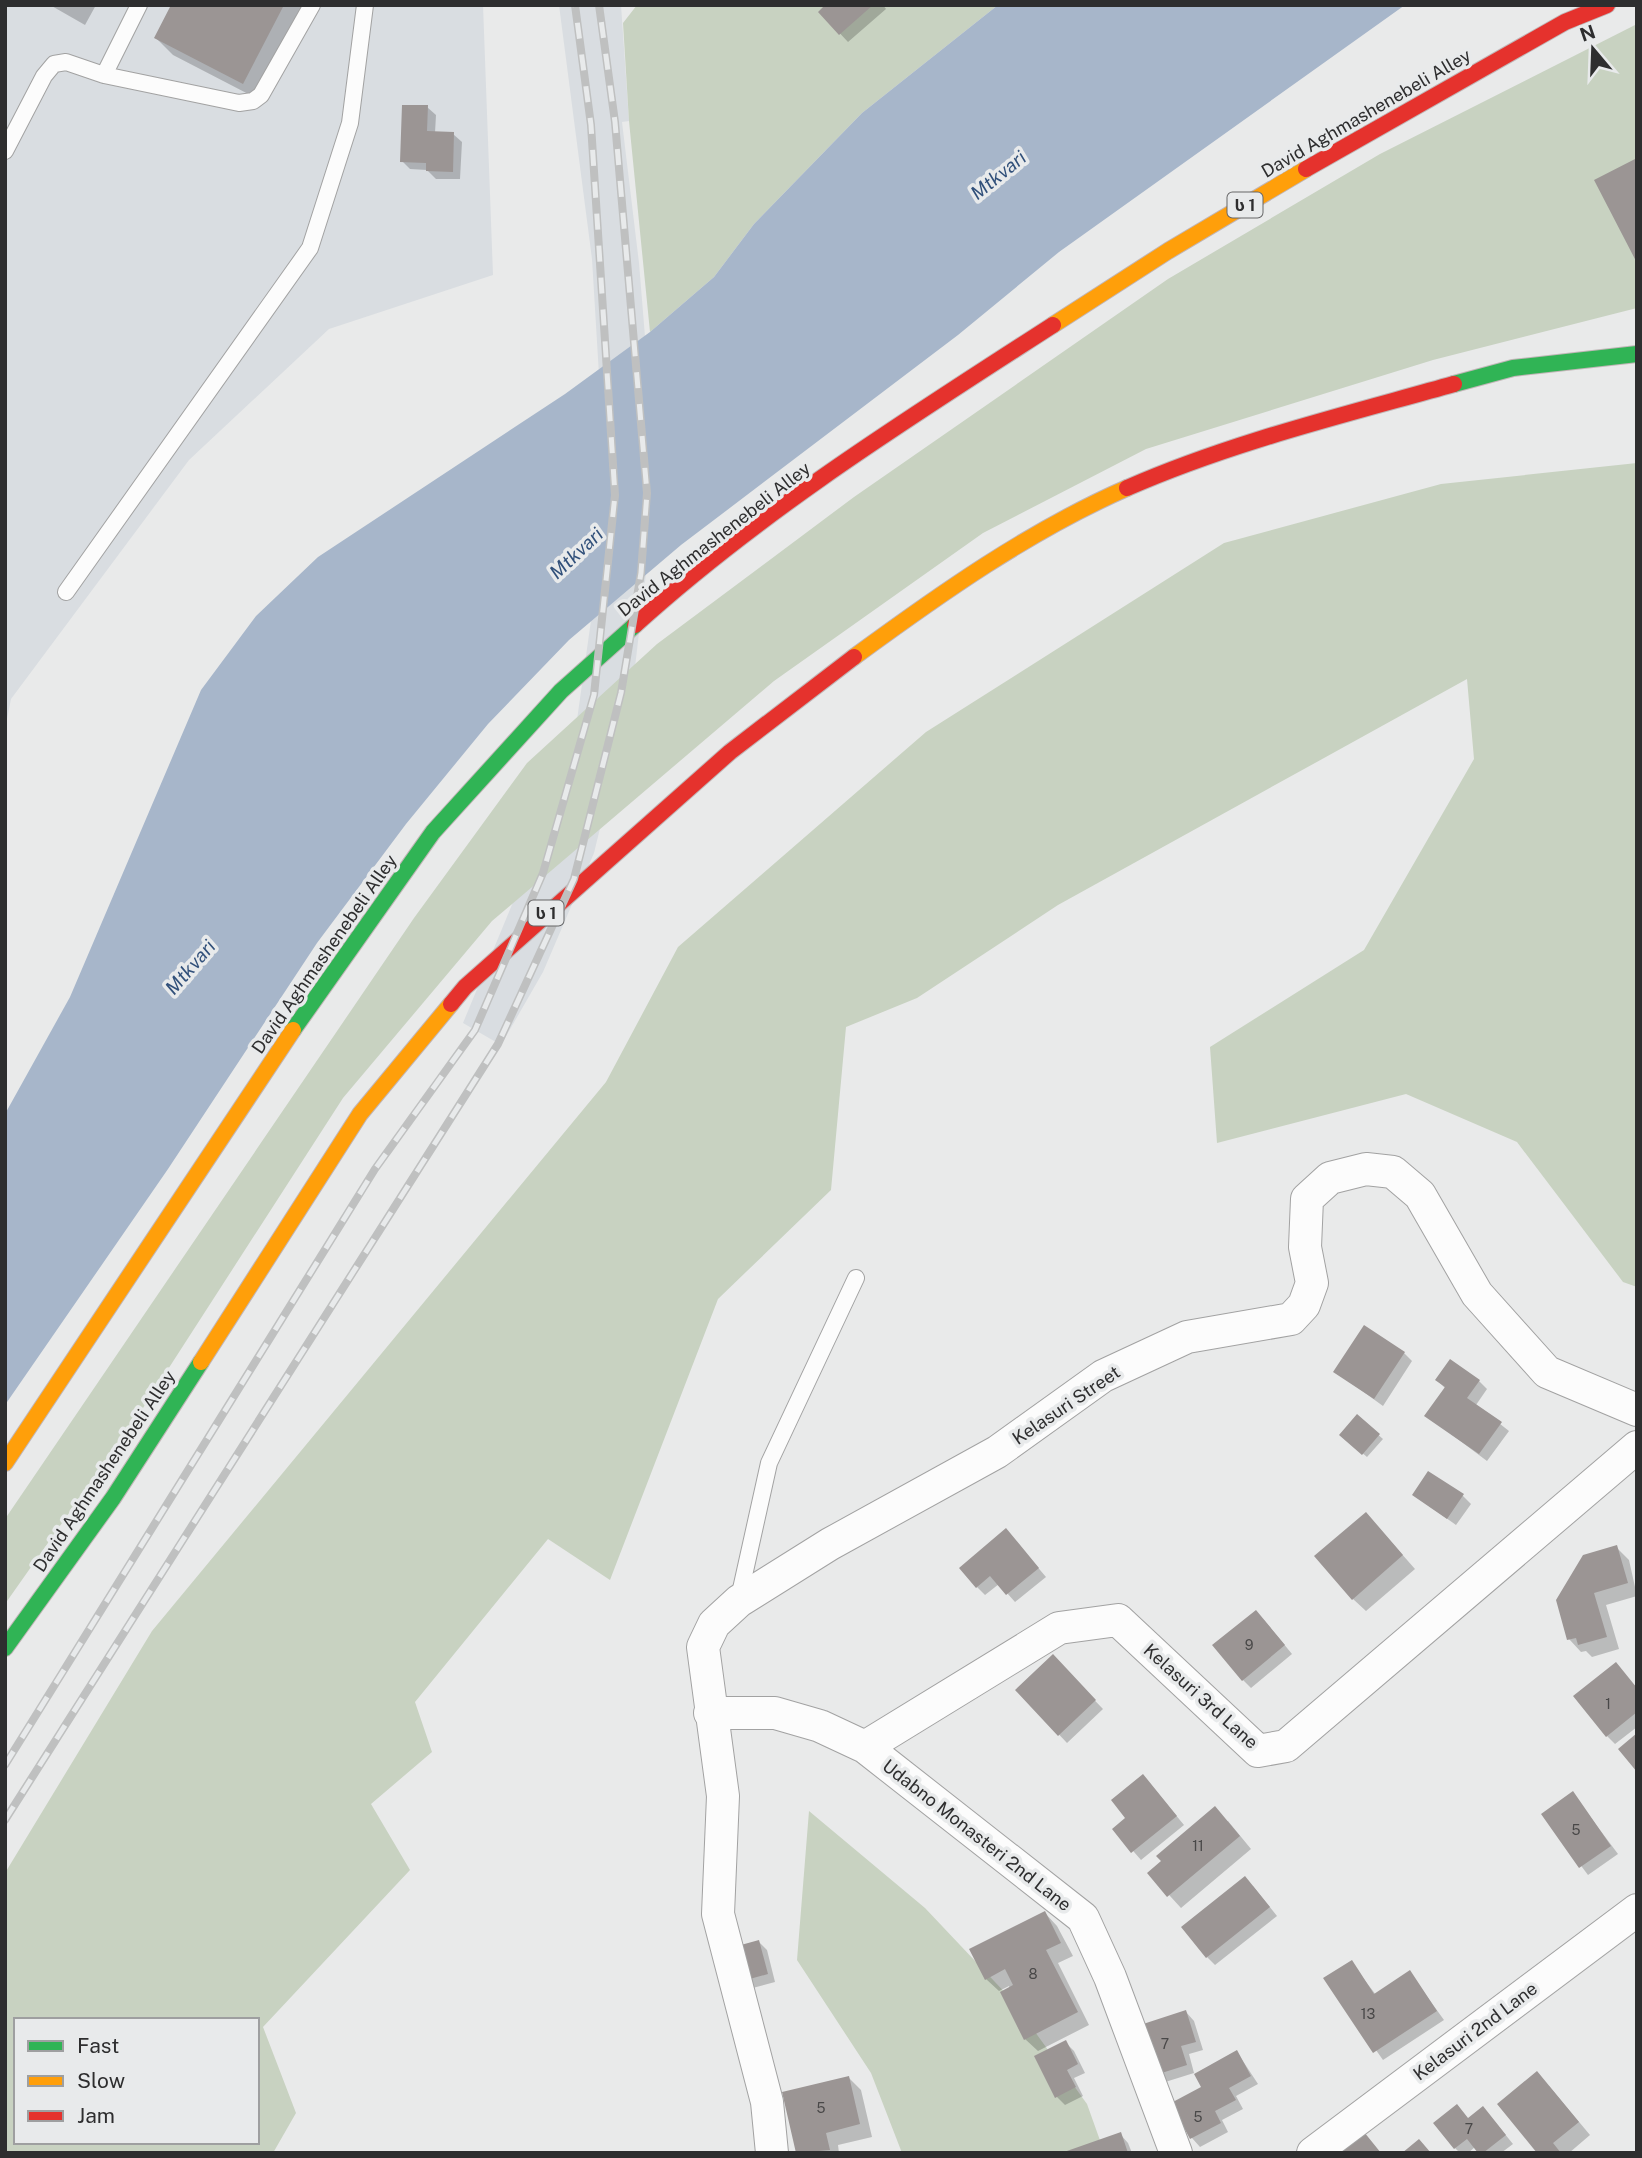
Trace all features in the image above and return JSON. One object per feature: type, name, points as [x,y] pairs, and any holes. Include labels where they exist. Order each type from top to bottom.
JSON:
[{"type":"highway","name":"David Aghmashenebeli Alley","points":[[5,1462],[292,1032],[433,832],[561,691],[661,601],[781,508],[896,426],[1168,251],[1290,178],[1565,22],[1607,5]]},
{"type":"highway","points":[[1513,368],[1587,343]]},
{"type":"highway","name":"David Aghmashenebeli Alley","points":[[5,1648],[113,1498],[360,1114],[465,987],[730,752],[824,678],[925,605],[1016,546],[1097,501],[1180,465],[1310,424],[1513,368],[1637,354]]},
{"type":"street","name":"Kelasuri Street","points":[[710,1713],[703,1647],[714,1624],[738,1601],[830,1544],[998,1452],[1103,1376],[1186,1337],[1291,1319],[1304,1305],[1312,1283],[1305,1247],[1307,1199],[1330,1178],[1366,1169],[1393,1172],[1420,1195],[1477,1294],[1547,1372],[1637,1409]]},
{"type":"street","name":"Kelasuri 3rd Lane","points":[[865,1747],[1059,1628],[1118,1620],[1258,1751],[1286,1746],[1637,1447]]},
{"type":"street","name":"Udabno Monasteri 2nd Lane","points":[[710,1713],[775,1713],[820,1726],[865,1747],[1083,1918],[1110,1977],[1176,2153]]},
{"type":"street","points":[[710,1713],[720,1760],[723,1796],[718,1914],[722,1940],[767,2102],[772,2153]]},
{"type":"street","name":"Kelasuri 2nd Lane","points":[[1313,2153],[1637,1910]]},
{"type":"lane","points":[[103,75],[139,5]]},
{"type":"lane","points":[[5,151],[44,76],[54,64],[66,62],[103,75],[239,103],[253,101],[261,95],[312,5]]},
{"type":"lane","points":[[66,592],[310,247],[350,123],[365,5]]},
{"type":"lane","points":[[738,1601],[769,1463],[856,1279]]},
{"type":"shaded area","points":[[5,5],[483,5],[493,275],[329,329],[189,460],[11,699],[5,729]]},
{"type":"shaded area","points":[[559,5],[621,5],[629,121],[622,122],[639,263],[649,386],[653,514],[631,701],[594,853],[543,972],[501,1045],[463,1023],[533,854],[575,734],[607,507],[592,259]]},
{"type":"green space","points":[[637,5],[998,5],[862,113],[754,224],[714,277],[650,332],[629,121],[623,23]]},
{"type":"green space","points":[[1637,24],[1637,308],[1433,360],[1146,449],[983,533],[774,681],[492,921],[343,1098],[143,1408],[5,1604],[5,1519],[414,918],[527,763],[657,644],[854,497],[1168,279],[1380,154]]},
{"type":"green space","points":[[1637,463],[1637,1287],[1623,1282],[1517,1142],[1406,1094],[1217,1143],[1210,1047],[1364,950],[1474,759],[1467,679],[1058,905],[917,998],[846,1027],[831,1190],[718,1299],[610,1580],[548,1539],[415,1702],[432,1752],[371,1804],[410,1870],[263,2027],[296,2113],[273,2153],[5,2153],[5,1873],[152,1631],[606,1082],[678,947],[926,732],[1224,543],[1441,484]]},
{"type":"green space","points":[[809,1811],[925,1908],[1012,2000],[1087,2104],[1102,2146],[1083,2153],[902,2153],[871,2073],[797,1960]]},
{"type":"water","name":"Mtkvari","points":[[998,5],[1405,5],[1059,252],[958,335],[681,545],[569,640],[488,724],[406,824],[317,943],[168,1169],[5,1405],[5,1114],[70,997],[201,690],[256,616],[318,557],[565,394],[650,332],[714,277],[754,224],[862,113]]},
{"type":"building","points":[[171,5],[284,5],[243,84],[154,38]]},
{"type":"building","points":[[825,5],[873,5],[839,35],[818,12]]},
{"type":"building","points":[[402,105],[428,105],[427,131],[454,132],[453,172],[426,171],[426,163],[400,162]]},
{"type":"building","points":[[1637,158],[1637,263],[1594,180]]},
{"type":"building","points":[[1364,1325],[1405,1352],[1374,1399],[1333,1372]]},
{"type":"building","points":[[1450,1359],[1480,1380],[1467,1398],[1502,1422],[1479,1454],[1424,1416],[1445,1387],[1435,1380]]},
{"type":"building","points":[[1357,1414],[1380,1434],[1362,1455],[1339,1435]]},
{"type":"building","points":[[1428,1471],[1464,1494],[1447,1519],[1412,1495]]},
{"type":"building","points":[[1366,1512],[1403,1555],[1352,1600],[1314,1556]]},
{"type":"building","points":[[1006,1528],[1039,1568],[1006,1595],[990,1576],[976,1588],[959,1568]]},
{"type":"building","points":[[1617,1545],[1628,1583],[1594,1593],[1607,1637],[1578,1645],[1576,1638],[1567,1640],[1556,1600],[1583,1555]]},
{"type":"building","points":[[1256,1610],[1285,1645],[1242,1681],[1212,1645]]},
{"type":"building","points":[[1053,1654],[1096,1700],[1058,1736],[1015,1690]]},
{"type":"building","points":[[1616,1662],[1637,1688],[1637,1712],[1606,1737],[1573,1696]]},
{"type":"building","points":[[1637,1733],[1637,1772],[1618,1749]]},
{"type":"building","points":[[1143,1774],[1177,1816],[1131,1853],[1112,1829],[1125,1818],[1111,1800]]},
{"type":"building","points":[[1573,1791],[1611,1846],[1579,1868],[1541,1814]]},
{"type":"building","points":[[1215,1806],[1240,1836],[1167,1897],[1147,1873],[1161,1861],[1156,1856]]},
{"type":"building","points":[[1245,1876],[1270,1907],[1206,1958],[1181,1927]]},
{"type":"building","points":[[1045,1911],[1061,1943],[1046,1950],[1078,2012],[1024,2040],[1000,1992],[1013,1985],[1005,1969],[985,1980],[969,1949]]},
{"type":"building","points":[[759,1940],[768,1974],[739,1982],[730,1948]]},
{"type":"building","points":[[1352,1960],[1374,1994],[1410,1970],[1437,2011],[1373,2053],[1323,1978]]},
{"type":"building","points":[[1186,2010],[1196,2042],[1181,2046],[1187,2065],[1152,2076],[1137,2026]]},
{"type":"building","points":[[1066,2040],[1078,2064],[1067,2070],[1076,2087],[1055,2098],[1034,2056]]},
{"type":"building","points":[[1237,2050],[1251,2076],[1229,2088],[1236,2100],[1215,2111],[1221,2123],[1190,2139],[1171,2103],[1201,2087],[1194,2074]]},
{"type":"building","points":[[1537,2071],[1579,2122],[1553,2143],[1561,2153],[1537,2153],[1497,2104]]},
{"type":"building","points":[[849,2076],[860,2124],[826,2133],[830,2150],[796,2153],[782,2092]]},
{"type":"building","points":[[1457,2104],[1468,2118],[1483,2106],[1506,2135],[1483,2153],[1478,2153],[1467,2139],[1454,2149],[1433,2123]]},
{"type":"building","points":[[1360,2127],[1381,2153],[1342,2153],[1336,2145]]},
{"type":"building","points":[[1121,2132],[1128,2153],[1064,2153],[1064,2152]]},
{"type":"building","points":[[1419,2139],[1431,2153],[1402,2153]]},
{"type":"railway","points":[[5,1765],[375,1169],[475,1030],[543,873],[594,695],[615,495],[591,125],[575,5]]},
{"type":"railway","points":[[5,1820],[498,1044],[574,879],[621,693],[641,573],[647,493],[615,122],[599,5]]},
{"type":"traffic: fast","points":[[1454,384],[1513,368],[1637,354]]},
{"type":"traffic: fast","points":[[293,1030],[433,832],[561,691],[635,625]]},
{"type":"traffic: fast","points":[[5,1648],[113,1498],[201,1362]]},
{"type":"traffic: slow","points":[[1053,325],[1168,251],[1306,169]]},
{"type":"traffic: slow","points":[[854,657],[986,565],[1055,524],[1127,488]]},
{"type":"traffic: slow","points":[[201,1362],[360,1114],[451,1004]]},
{"type":"traffic: slow","points":[[5,1463],[293,1030]]},
{"type":"traffic: jam","points":[[1306,169],[1565,22],[1607,5]]},
{"type":"traffic: jam","points":[[635,625],[785,504],[891,430],[1053,325]]},
{"type":"traffic: jam","points":[[1127,488],[1248,443],[1454,384]]},
{"type":"traffic: jam","points":[[451,1004],[465,987],[730,752],[854,657]]}]
